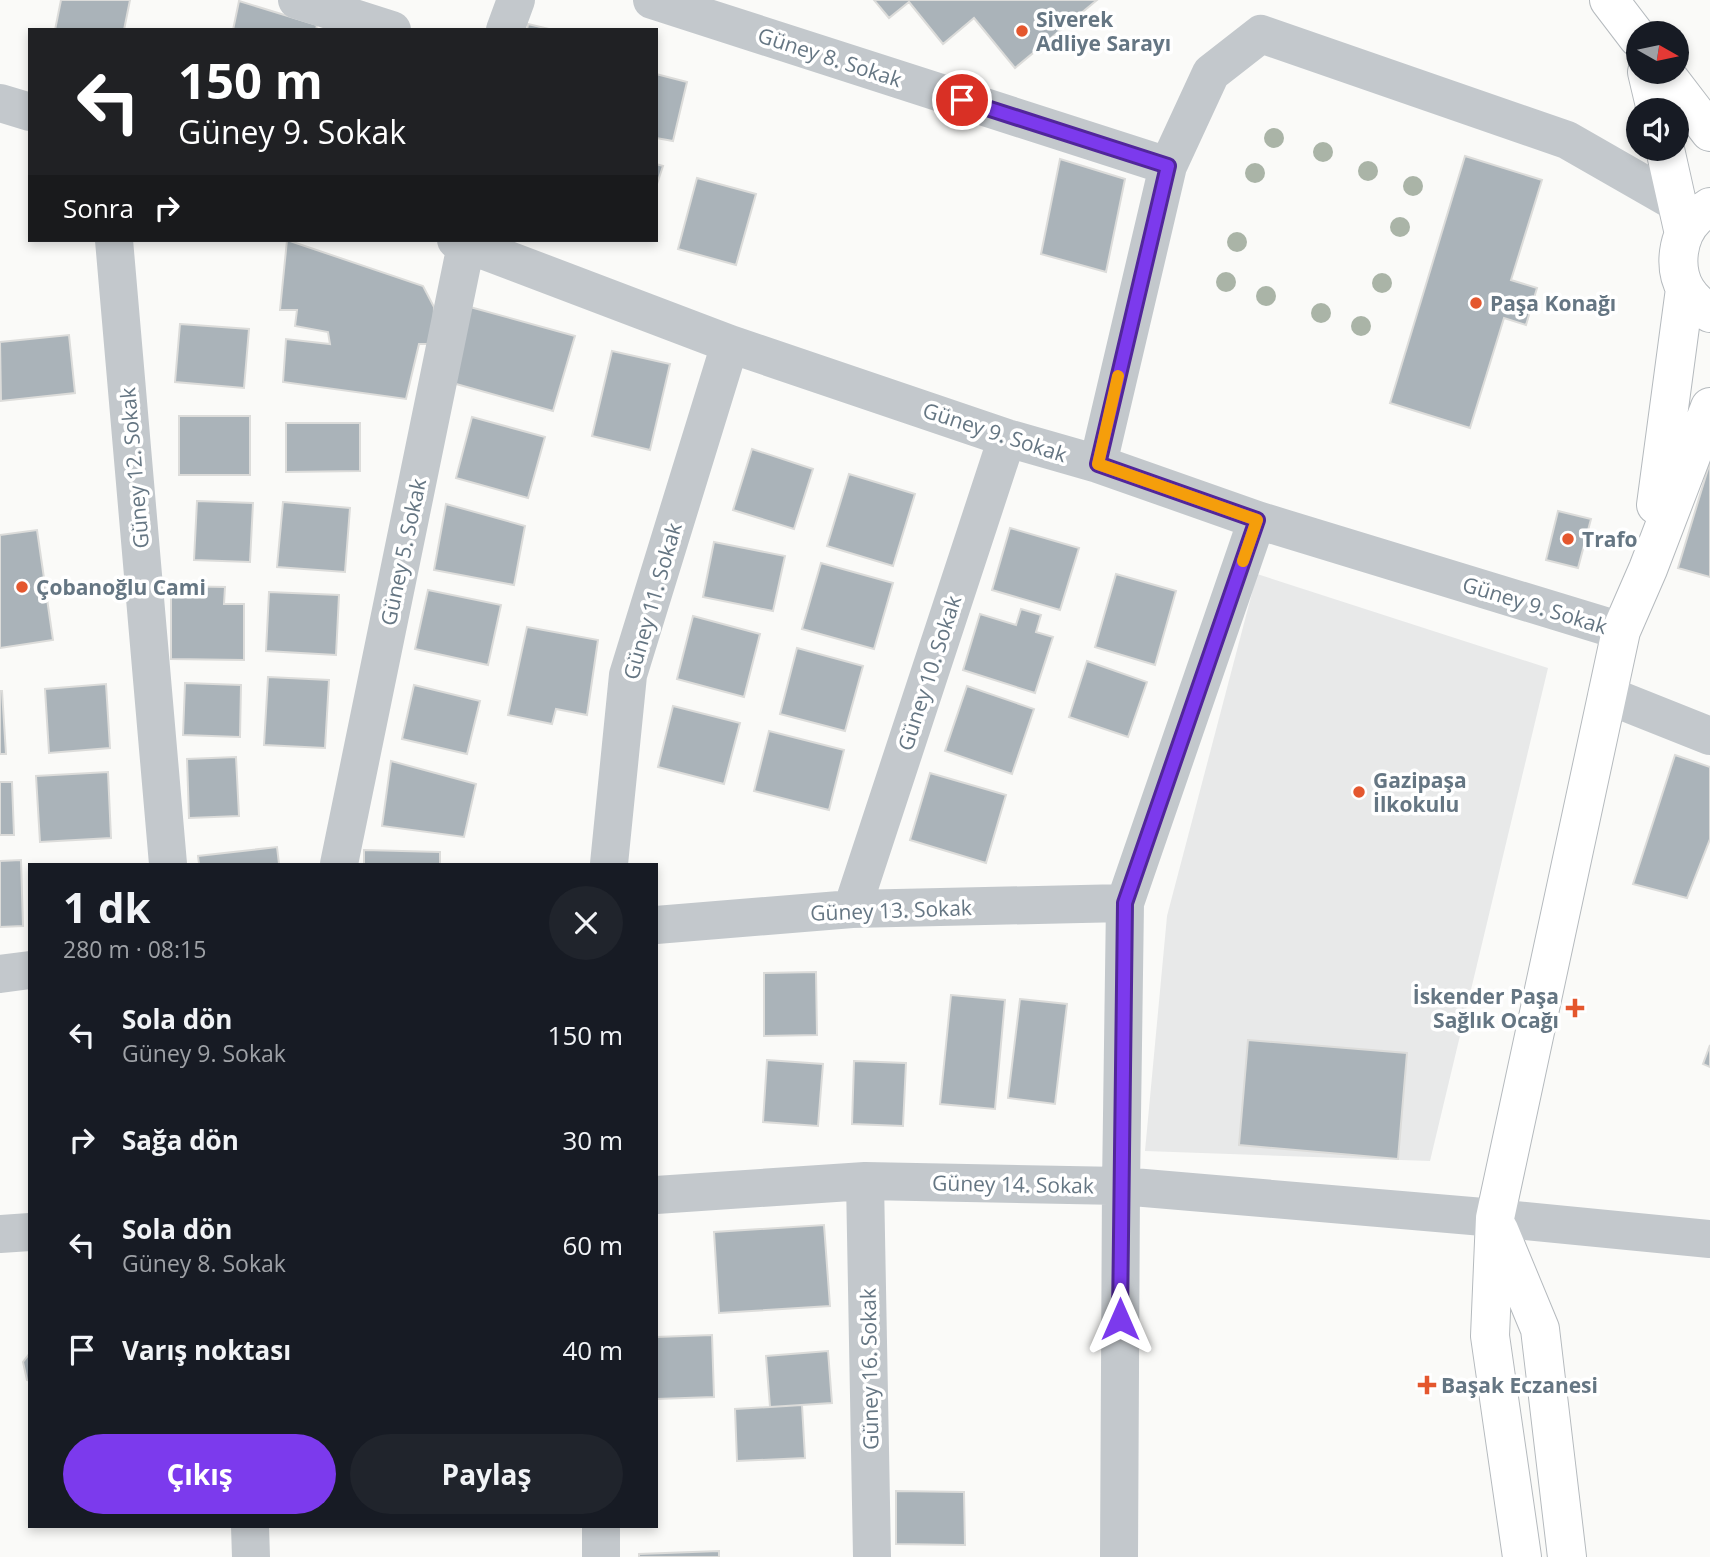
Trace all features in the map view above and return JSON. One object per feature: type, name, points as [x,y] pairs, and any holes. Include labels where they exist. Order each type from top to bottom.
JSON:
[{"type":"main road","points":[[1609,0],[1626,22]]},
{"type":"main road","points":[[1673,84],[1710,132]]},
{"type":"main road","points":[[1648,569],[1698,301],[1679,273],[1679,253],[1690,215],[1670,161]]},
{"type":"main road","points":[[1522,1557],[1490,1336],[1495,1218],[1621,631],[1648,569],[1710,407]]},
{"type":"main road","points":[[1495,1218],[1540,1329],[1567,1557]]},
{"type":"street","points":[[297,0],[387,28]]},
{"type":"street","points":[[506,28],[516,0]]},
{"type":"street","name":"Güney 8. Sokak","points":[[652,0],[1168,166]]},
{"type":"street","points":[[1098,464],[1168,166],[1211,73],[1261,33],[1567,140],[1690,215]]},
{"type":"street","points":[[0,103],[28,111]]},
{"type":"street","name":"Güney 12. Sokak","points":[[114,242],[168,863]]},
{"type":"street","name":"Güney 5. Sokak","points":[[339,863],[463,242]]},
{"type":"street","name":"Güney 9. Sokak","points":[[466,242],[730,344],[1007,438],[1098,464],[1257,520],[1621,631]]},
{"type":"street","name":"Güney 11. Sokak","points":[[608,863],[628,675],[730,344]]},
{"type":"street","name":"Güney 10. Sokak","points":[[852,909],[1007,438]]},
{"type":"street","points":[[1119,1557],[1125,903],[1257,520]]},
{"type":"street","points":[[1607,695],[1710,736]]},
{"type":"street","name":"Güney 13. Sokak","points":[[658,925],[852,909],[1125,903]]},
{"type":"street","points":[[0,974],[28,971]]},
{"type":"street","name":"Güney 14. Sokak","points":[[658,1195],[865,1181],[1121,1186],[1710,1239]]},
{"type":"street","name":"Güney 16. Sokak","points":[[865,1181],[872,1557]]},
{"type":"street","points":[[0,1234],[28,1232]]},
{"type":"street","points":[[250,1528],[251,1557]]},
{"type":"street","points":[[601,1528],[601,1557]]},
{"type":"shaded area","name":"Gazipaşa İlkokulu","points":[[1257,574],[1548,668],[1430,1161],[1145,1151],[1167,916]]},
{"type":"building","points":[[61,0],[130,0],[124,28],[55,28]]},
{"type":"building","name":"Siverek Adliye Sarayı","points":[[874,0],[1097,0],[1015,68],[974,18],[943,44],[909,2],[889,18]]},
{"type":"building","points":[[239,1],[317,25],[316,28],[233,28]]},
{"type":"building","points":[[528,24],[545,28],[527,28]]},
{"type":"building","points":[[658,75],[687,82],[673,141],[658,138]]},
{"type":"building","name":"Paşa Konağı","points":[[1465,156],[1542,180],[1511,280],[1537,288],[1526,325],[1504,318],[1470,428],[1390,403]]},
{"type":"building","points":[[1060,159],[1125,179],[1106,272],[1041,254]]},
{"type":"building","points":[[658,165],[663,166],[658,181]]},
{"type":"building","points":[[697,178],[756,194],[736,265],[678,249]]},
{"type":"building","points":[[287,242],[293,242],[423,286],[434,307],[433,344],[419,344],[406,399],[283,382],[286,339],[330,344],[328,332],[295,326],[297,310],[280,310]]},
{"type":"building","points":[[470,307],[575,336],[553,411],[449,382]]},
{"type":"building","points":[[180,324],[249,329],[244,388],[175,382]]},
{"type":"building","points":[[69,335],[75,393],[1,401],[0,342]]},
{"type":"building","points":[[612,351],[670,364],[650,450],[592,436]]},
{"type":"building","points":[[179,416],[250,416],[250,475],[179,475]]},
{"type":"building","points":[[472,417],[545,437],[528,498],[456,478]]},
{"type":"building","points":[[286,423],[360,423],[360,471],[286,472]]},
{"type":"building","points":[[752,449],[813,469],[794,529],[733,510]]},
{"type":"building","points":[[1710,462],[1710,577],[1678,568]]},
{"type":"building","points":[[849,474],[915,494],[893,566],[827,546]]},
{"type":"building","points":[[197,501],[253,503],[250,562],[194,560]]},
{"type":"building","points":[[283,502],[350,508],[345,572],[277,567]]},
{"type":"building","points":[[446,504],[525,526],[514,585],[434,570]]},
{"type":"building","name":"Trafo","points":[[1558,511],[1591,519],[1578,568],[1546,560]]},
{"type":"building","points":[[1010,528],[1079,548],[1060,610],[992,590]]},
{"type":"building","name":"Çobanoğlu Cami","points":[[37,530],[53,640],[0,648],[0,535]]},
{"type":"building","points":[[714,542],[785,556],[773,611],[703,597]]},
{"type":"building","points":[[821,563],[893,583],[874,649],[802,629]]},
{"type":"building","points":[[1116,574],[1176,591],[1155,665],[1095,647]]},
{"type":"building","points":[[171,586],[225,587],[224,604],[244,604],[244,660],[171,659]]},
{"type":"building","points":[[428,590],[501,605],[488,665],[415,649]]},
{"type":"building","points":[[269,592],[339,595],[336,655],[266,651]]},
{"type":"building","points":[[1021,609],[1041,615],[1036,632],[1053,637],[1035,693],[963,670],[980,614],[1016,625]]},
{"type":"building","points":[[693,616],[760,634],[744,697],[677,679]]},
{"type":"building","points":[[527,627],[598,640],[587,715],[556,709],[552,724],[508,715]]},
{"type":"building","points":[[797,648],[863,666],[845,731],[780,714]]},
{"type":"building","points":[[1087,661],[1147,682],[1128,737],[1069,717]]},
{"type":"building","points":[[268,677],[329,680],[325,748],[264,745]]},
{"type":"building","points":[[185,683],[241,685],[240,737],[183,735]]},
{"type":"building","points":[[106,684],[110,748],[49,753],[45,689]]},
{"type":"building","points":[[414,685],[480,701],[467,754],[402,739]]},
{"type":"building","points":[[967,686],[1034,709],[1012,774],[945,751]]},
{"type":"building","points":[[2,691],[6,754],[0,754]]},
{"type":"building","points":[[673,706],[740,723],[724,784],[658,767]]},
{"type":"building","points":[[769,731],[844,750],[829,810],[754,791]]},
{"type":"building","points":[[1675,755],[1710,767],[1710,839],[1687,898],[1633,884]]},
{"type":"building","points":[[236,757],[239,816],[189,818],[187,759]]},
{"type":"building","points":[[391,761],[476,784],[464,837],[382,826]]},
{"type":"building","points":[[108,772],[111,838],[40,842],[36,776]]},
{"type":"building","points":[[930,773],[1006,795],[986,863],[910,840]]},
{"type":"building","points":[[0,782],[12,782],[14,835],[0,835]]},
{"type":"building","points":[[277,847],[279,863],[199,863],[198,856]]},
{"type":"building","points":[[364,850],[440,852],[440,863],[364,863]]},
{"type":"building","points":[[21,860],[23,926],[0,927],[0,861]]},
{"type":"building","points":[[816,972],[817,1035],[764,1036],[764,973]]},
{"type":"building","points":[[951,995],[1005,1000],[995,1109],[940,1104]]},
{"type":"building","points":[[1020,999],[1067,1004],[1055,1104],[1008,1098]]},
{"type":"building","points":[[1248,1040],[1407,1053],[1398,1159],[1239,1145]]},
{"type":"building","points":[[1710,1045],[1710,1067],[1703,1064]]},
{"type":"building","points":[[767,1060],[823,1064],[818,1126],[763,1122]]},
{"type":"building","points":[[854,1061],[906,1063],[903,1126],[852,1124]]},
{"type":"building","points":[[824,1225],[830,1306],[719,1313],[714,1232]]},
{"type":"building","points":[[712,1335],[714,1397],[658,1399],[658,1337]]},
{"type":"building","points":[[828,1351],[832,1403],[770,1407],[766,1356]]},
{"type":"building","points":[[28,1356],[28,1380],[27,1380],[23,1362]]},
{"type":"building","points":[[802,1405],[805,1458],[737,1461],[735,1409]]},
{"type":"building","points":[[896,1491],[964,1492],[965,1545],[896,1544]]},
{"type":"building","points":[[719,1551],[719,1557],[639,1557],[639,1554]]},
{"type":"slow traffic","points":[[1118,376],[1098,464],[1257,520],[1243,561]]},
{"type":"place","name":"Siverek Adliye Sarayı","points":[[1022,31]]},
{"type":"place","name":"Paşa Konağı","points":[[1476,303]]},
{"type":"place","name":"Trafo","points":[[1568,539]]},
{"type":"place","name":"Çobanoğlu Cami","points":[[22,587]]},
{"type":"place","name":"Gazipaşa İlkokulu","points":[[1359,792]]},
{"type":"place","name":"İskender Paşa Sağlık Ocağı","points":[[1575,1008]]},
{"type":"place","name":"Başak Eczanesi","points":[[1427,1385]]},
{"type":"route","points":[[962,100],[1168,166],[1098,464],[1257,520],[1125,903],[1120,1319]]}]
